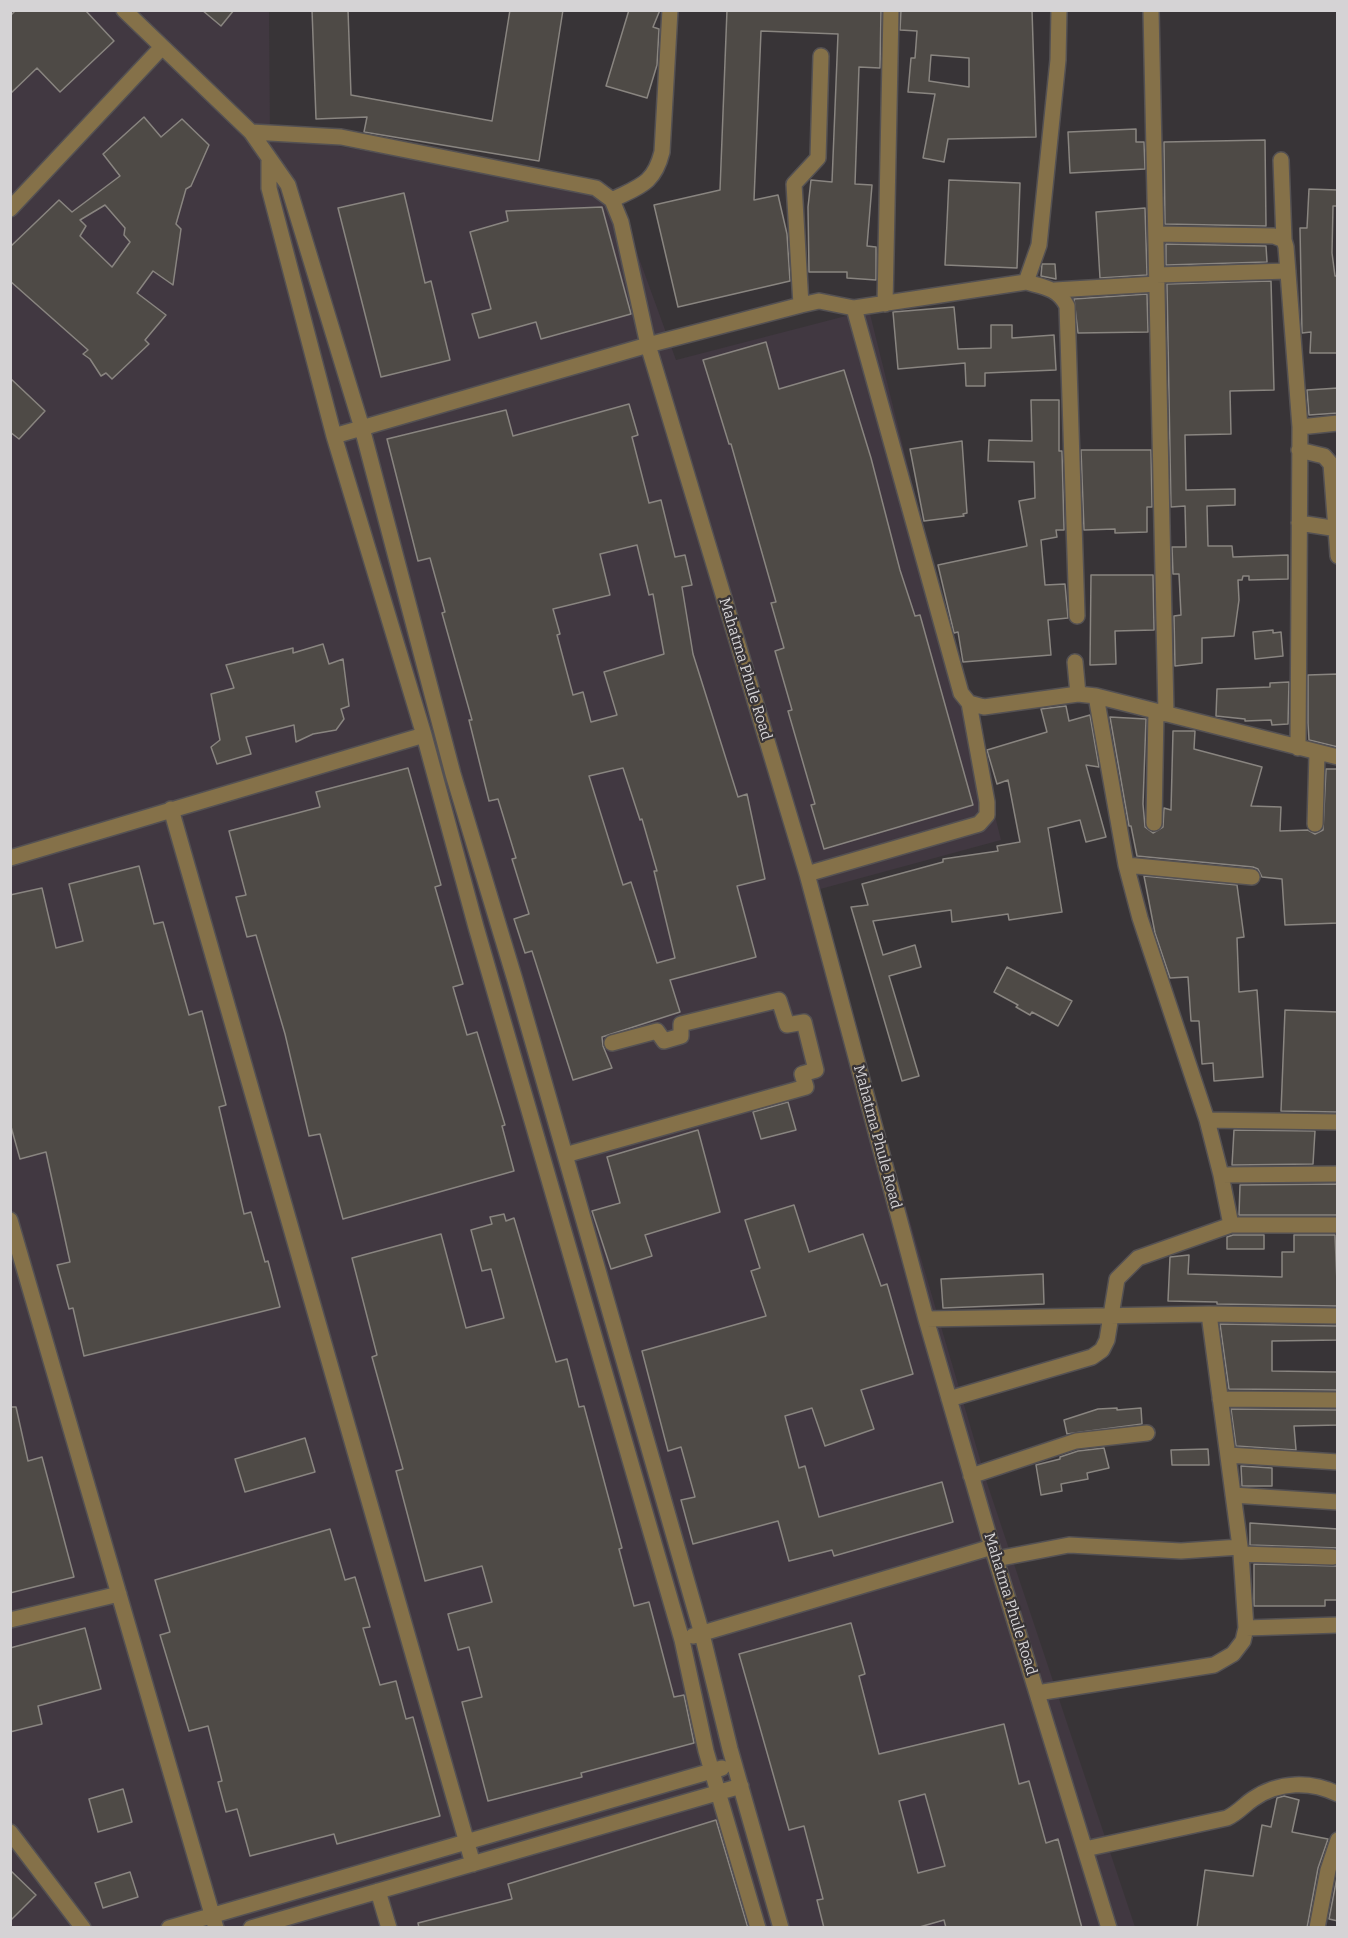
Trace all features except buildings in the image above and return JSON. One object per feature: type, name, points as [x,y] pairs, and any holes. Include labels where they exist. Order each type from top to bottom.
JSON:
[{"type":"street","points":[[124,10],[251,132],[269,161],[288,184],[362,428],[453,774],[702,1634],[734,1765],[782,1928]]},
{"type":"street","points":[[251,132],[340,137],[596,188],[612,200],[644,185],[657,171],[662,152],[670,10]]},
{"type":"street","points":[[885,304],[891,10]]},
{"type":"street","points":[[1026,282],[1039,245],[1058,60],[1059,10]]},
{"type":"street","points":[[1151,10],[1157,279],[1161,712],[1154,823]]},
{"type":"street","points":[[10,209],[162,47]]},
{"type":"street","points":[[801,305],[794,184],[818,158],[821,56]]},
{"type":"street","points":[[1281,160],[1284,240],[1300,427],[1298,748]]},
{"type":"street","points":[[269,161],[269,188],[334,436],[424,735],[682,1640],[712,1771],[758,1928]]},
{"type":"street","name":"Mahatma Phule Road","points":[[612,200],[621,222],[648,345],[807,874],[926,1319],[971,1476],[1109,1928]]},
{"type":"street","points":[[1156,234],[1274,236],[1284,240]]},
{"type":"street","points":[[1055,290],[1157,279],[1288,271]]},
{"type":"street","points":[[334,436],[648,345],[801,305],[819,302],[854,308],[1026,282],[1055,290],[1061,294],[1067,306],[1071,405],[1071,492],[1077,616]]},
{"type":"street","points":[[807,874],[979,824],[987,815],[987,802],[969,704],[961,693],[854,308]]},
{"type":"street","points":[[1300,427],[1338,423]]},
{"type":"street","points":[[1299,450],[1324,456],[1331,464],[1338,556]]},
{"type":"street","points":[[1299,522],[1336,529]]},
{"type":"street","points":[[1075,662],[1078,694]]},
{"type":"street","points":[[969,704],[984,707],[1078,694],[1096,696],[1338,757]]},
{"type":"street","points":[[1096,696],[1126,865],[1140,918],[1207,1120],[1231,1225]]},
{"type":"street","points":[[10,858],[424,735]]},
{"type":"street","points":[[1316,824],[1317,753]]},
{"type":"street","points":[[171,809],[473,1864]]},
{"type":"street","points":[[1126,865],[1252,877]]},
{"type":"street","points":[[565,1155],[806,1087],[802,1074],[816,1070],[804,1022],[787,1025],[779,1000],[681,1024],[681,1036],[664,1041],[657,1031],[612,1043]]},
{"type":"street","points":[[1207,1120],[1338,1122]]},
{"type":"street","points":[[1221,1175],[1338,1174]]},
{"type":"street","points":[[10,1220],[215,1921]]},
{"type":"street","points":[[949,1399],[1092,1357],[1102,1350],[1107,1340],[1109,1314],[1117,1279],[1138,1258],[1231,1225],[1338,1225]]},
{"type":"street","points":[[926,1319],[1109,1314],[1338,1316]]},
{"type":"street","points":[[1037,1694],[1214,1665],[1233,1654],[1243,1641],[1246,1628],[1240,1550],[1209,1314]]},
{"type":"street","points":[[598,1347],[618,1341]]},
{"type":"street","points":[[1221,1399],[1338,1400]]},
{"type":"street","points":[[971,1476],[1076,1441],[1147,1433]]},
{"type":"street","points":[[1228,1455],[1338,1462]]},
{"type":"street","points":[[1233,1496],[1338,1502]]},
{"type":"street","points":[[682,1640],[994,1553],[1069,1545],[1181,1551],[1240,1550],[1333,1557]]},
{"type":"street","points":[[10,1620],[119,1594]]},
{"type":"street","points":[[1246,1628],[1338,1625]]},
{"type":"street","points":[[169,1928],[215,1921],[466,1842],[734,1765]]},
{"type":"street","points":[[1085,1849],[1227,1818],[1237,1814],[1262,1794],[1293,1784],[1324,1788],[1338,1794]]},
{"type":"street","points":[[252,1928],[741,1786]]},
{"type":"street","points":[[10,1832],[83,1928]]},
{"type":"street","points":[[1317,1928],[1328,1870],[1338,1840]]},
{"type":"street","points":[[378,1891],[389,1928]]},
{"type":"shaded area","points":[[11,11],[269,11],[270,134],[616,195],[676,360],[869,310],[1001,840],[813,891],[987,1483],[1135,1927],[11,1928]]}]
